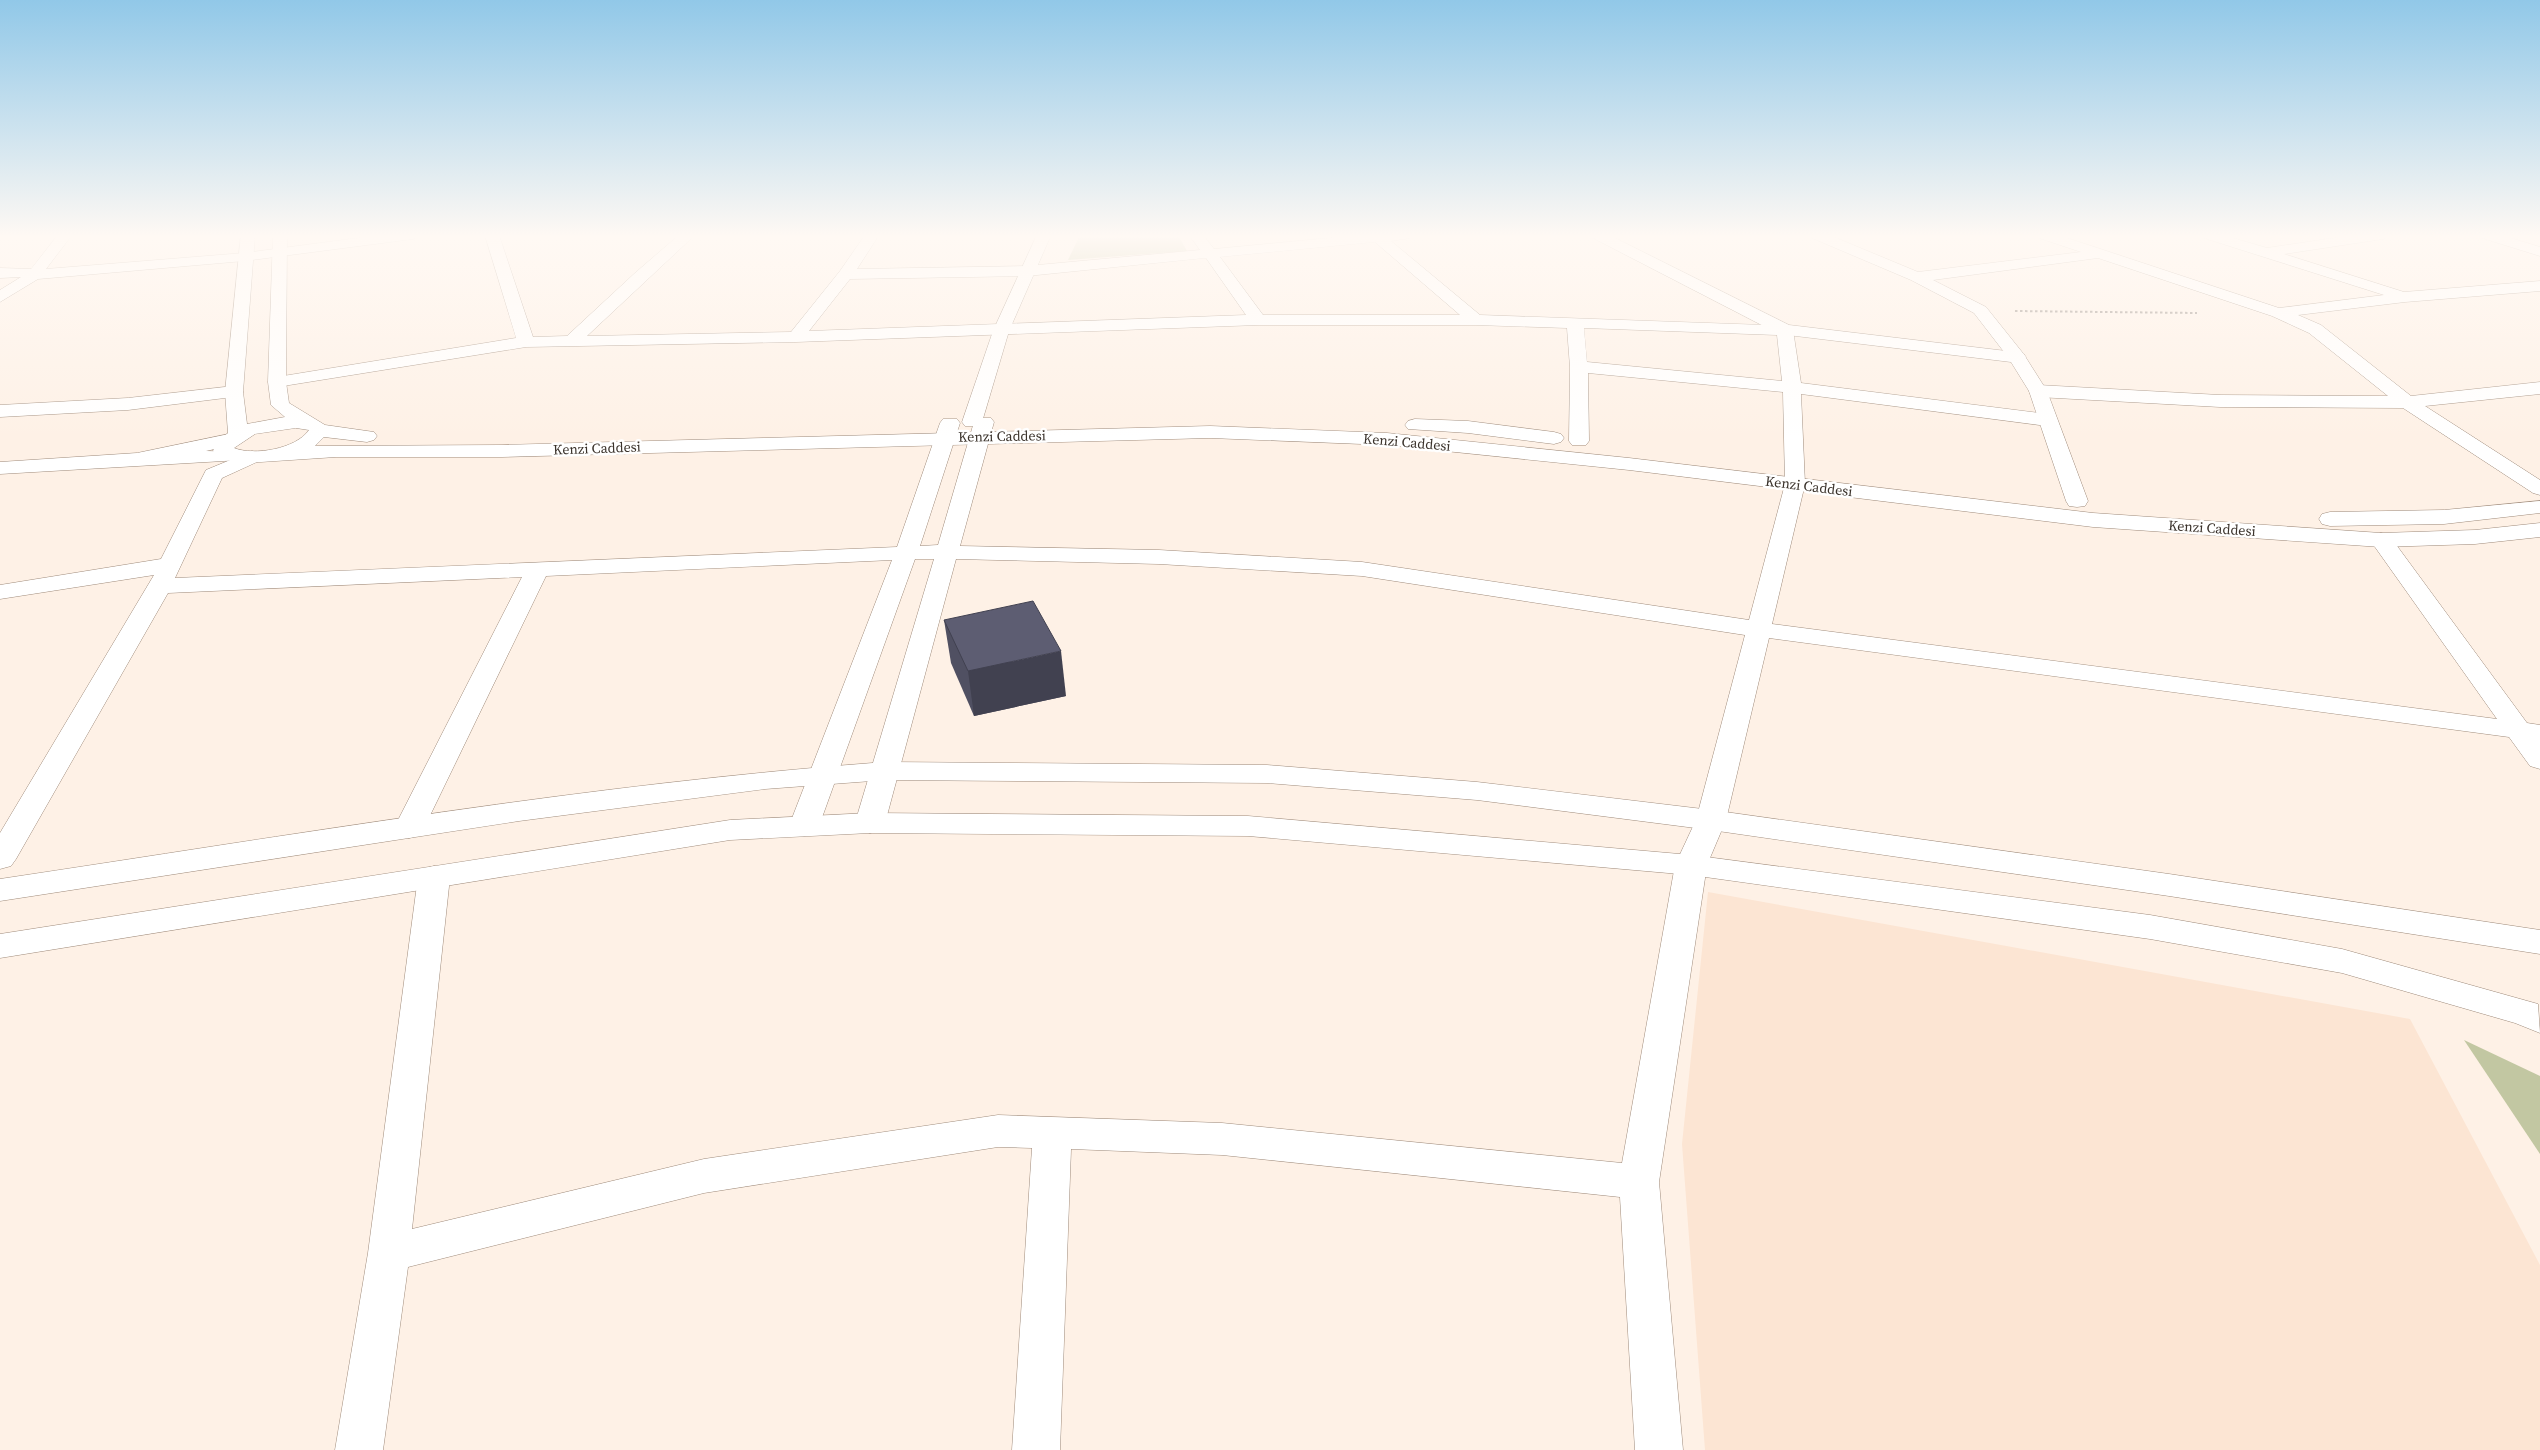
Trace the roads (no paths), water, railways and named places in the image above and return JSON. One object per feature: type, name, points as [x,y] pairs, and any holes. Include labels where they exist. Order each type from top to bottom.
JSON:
[{"type":"street","points":[[242,303],[234,392],[244,448]]},
{"type":"street","points":[[0,468],[137,459],[305,444],[317,435],[314,427],[280,405],[277,382],[279,303]]},
{"type":"street","points":[[514,303],[526,342]]},
{"type":"street","points":[[571,342],[612,303]]},
{"type":"street","points":[[796,337],[823,303]]},
{"type":"street","points":[[804,826],[906,553],[967,428],[1001,331],[1013,303]]},
{"type":"street","points":[[1245,303],[1258,320]]},
{"type":"street","points":[[1455,303],[1476,320]]},
{"type":"street","points":[[1730,303],[1784,330]]},
{"type":"street","points":[[1966,303],[1980,310],[2017,356],[2038,392],[2078,501]]},
{"type":"street","points":[[2247,303],[2278,313],[2315,329],[2407,402],[2540,489]]},
{"type":"street","points":[[2278,313],[2360,303]]},
{"type":"street","points":[[277,382],[526,342],[1001,331],[1258,320],[1476,320],[1784,330],[2017,356]]},
{"type":"street","points":[[1575,322],[1579,367],[1578,441]]},
{"type":"street","points":[[1659,1450],[1638,1182],[1691,865],[1711,820],[1794,475],[1792,387],[1784,330]]},
{"type":"street","points":[[1579,367],[1792,387],[2047,420]]},
{"type":"street","points":[[2038,392],[2220,401],[2407,402],[2540,388]]},
{"type":"street","points":[[2,412],[128,404],[234,392]]},
{"type":"street","name":"Kenzi Caddesi","points":[[314,427],[352,436],[543,438],[1283,418],[1468,428],[1578,441],[2093,520],[2381,540],[2474,537],[2540,530]]},
{"type":"street","points":[[0,859],[165,576],[213,474],[244,448],[282,423],[314,427]]},
{"type":"street","points":[[870,823],[947,553],[967,428]]},
{"type":"street","name":"Kenzi Caddesi","points":[[244,448],[336,451],[502,450],[967,428],[1210,432],[1387,439],[2078,501],[2244,514],[2359,520],[2444,517],[2540,507]]},
{"type":"street","points":[[2381,540],[2529,732],[2540,760]]},
{"type":"street","points":[[0,592],[165,576],[538,568],[906,553],[1159,556],[1362,569],[1757,629],[2529,732]]},
{"type":"street","points":[[409,828],[538,568]]},
{"type":"street","points":[[0,890],[409,828],[694,788],[822,776],[885,771],[1267,774],[1477,791],[1711,820],[2169,885],[2540,942]]},
{"type":"street","points":[[0,946],[730,830],[870,823],[1248,826],[1691,865],[2150,927],[2333,959],[2526,1013],[2540,1020]]},
{"type":"street","points":[[359,1450],[389,1253],[434,877]]},
{"type":"street","points":[[389,1253],[704,1176],[998,1131],[1222,1139],[1638,1182]]},
{"type":"street","points":[[1036,1450],[1052,1133]]}]
